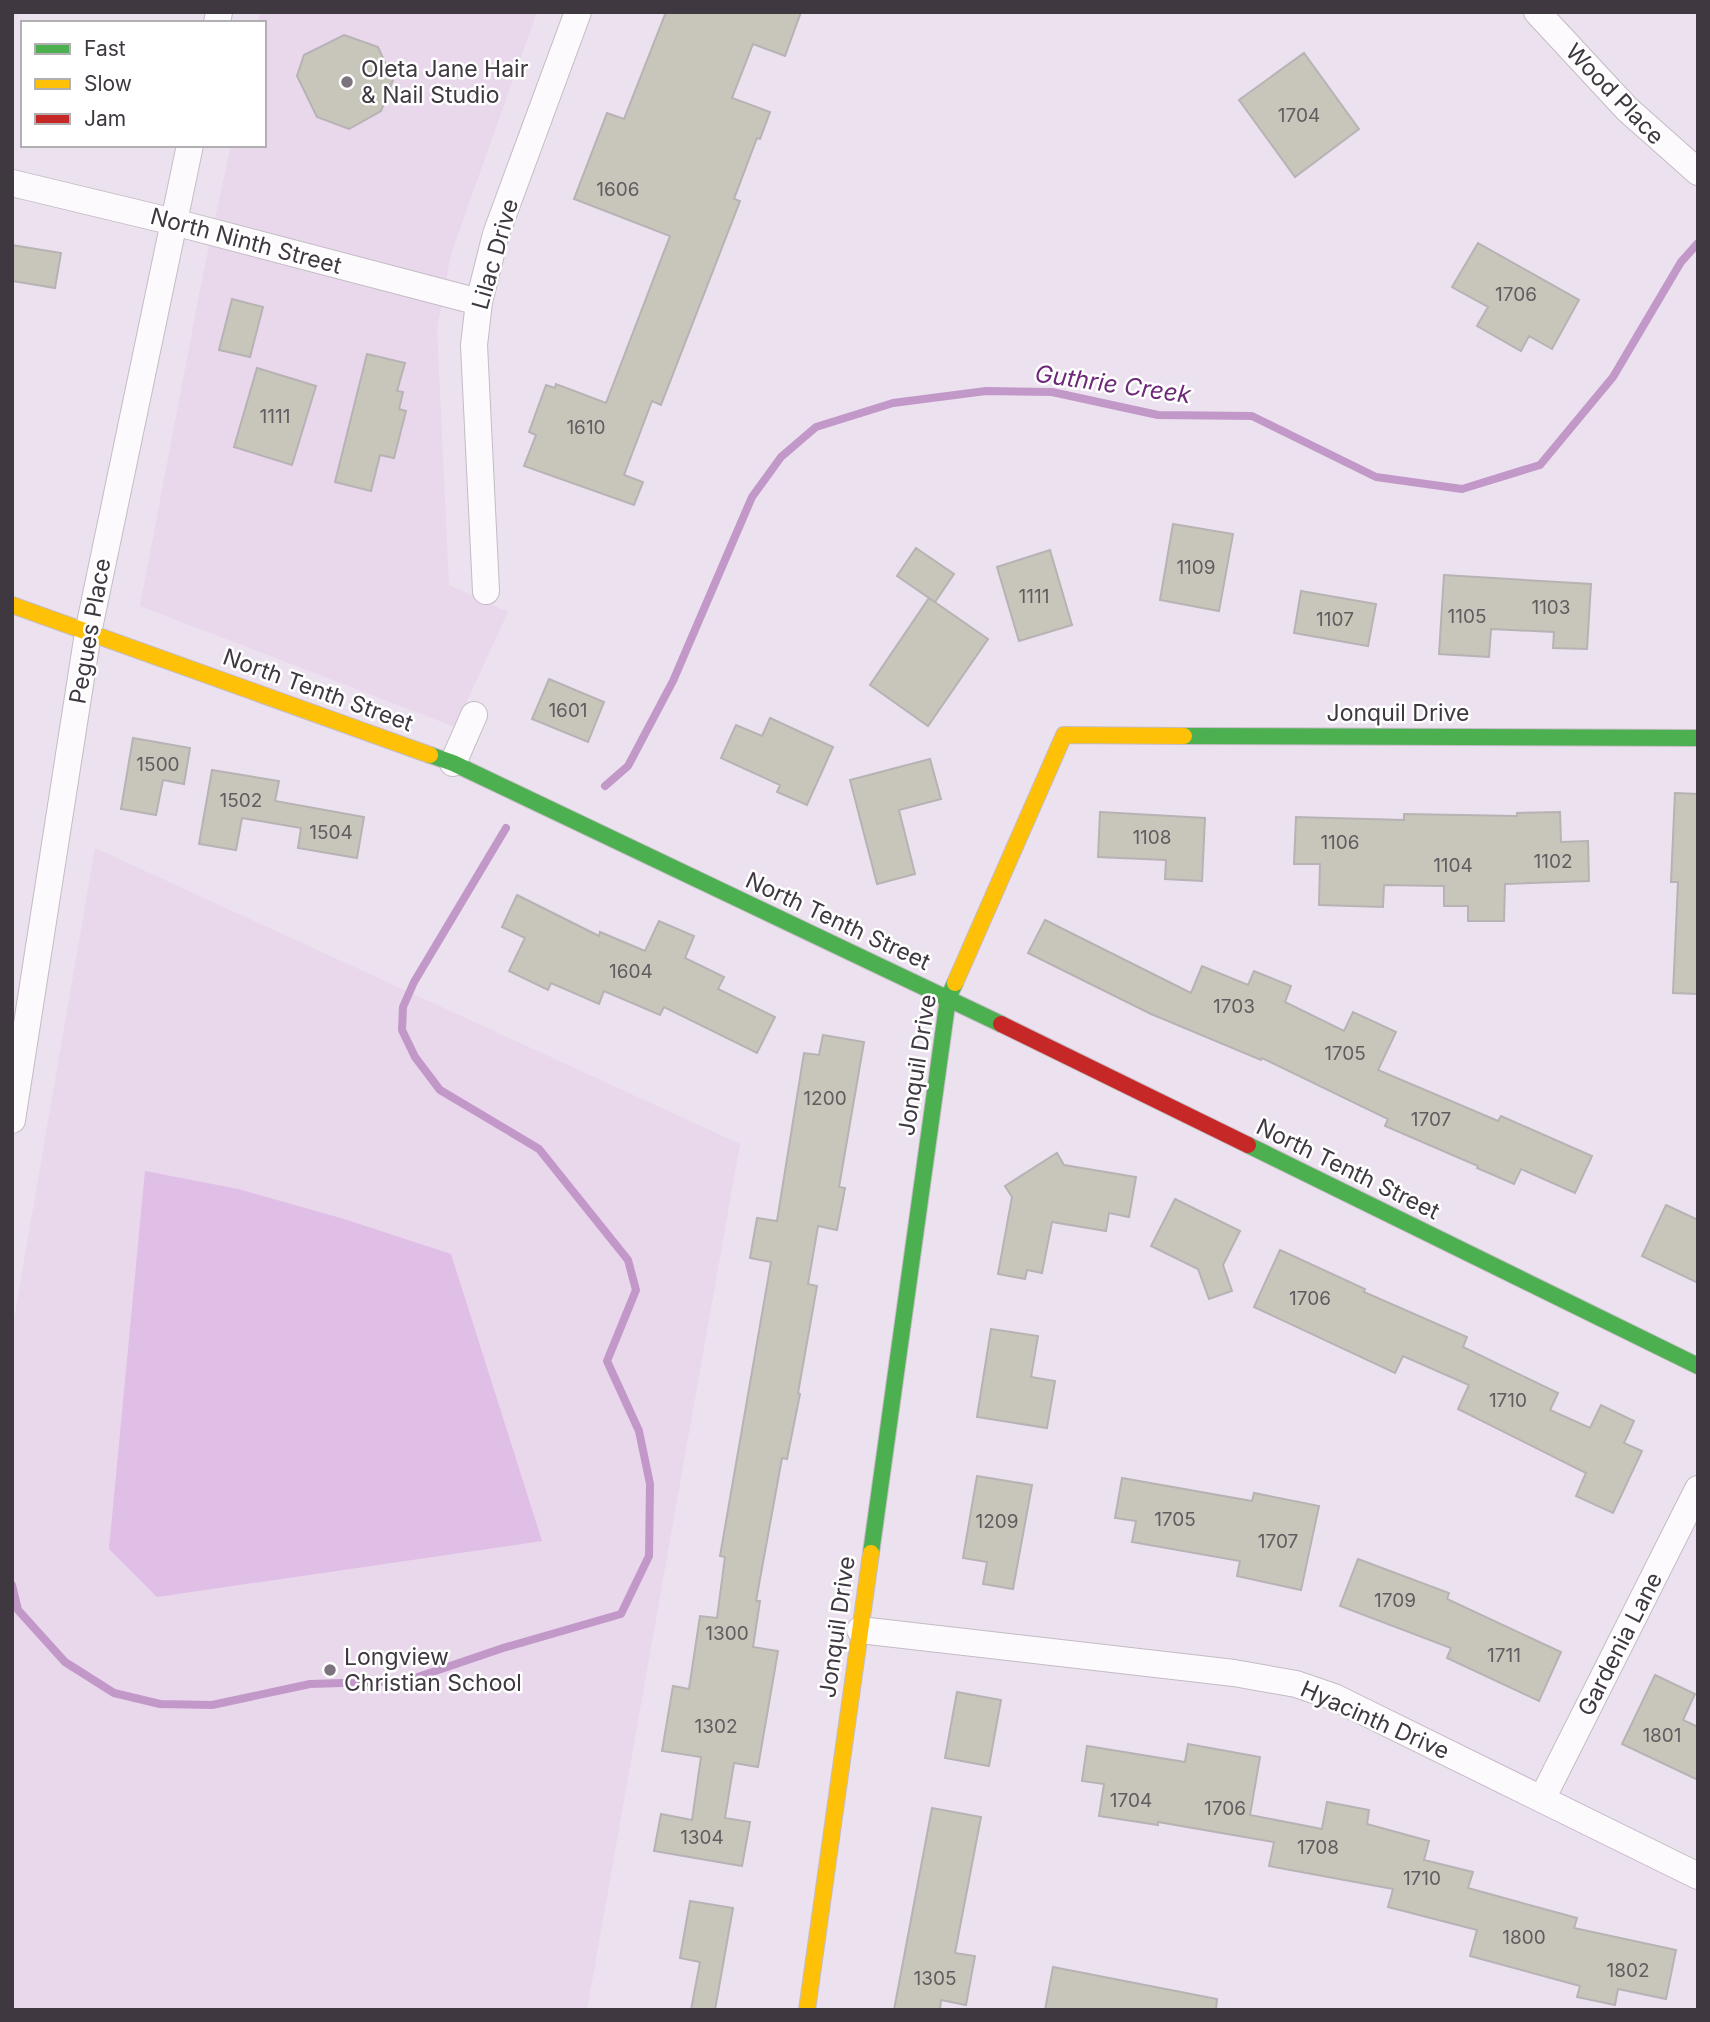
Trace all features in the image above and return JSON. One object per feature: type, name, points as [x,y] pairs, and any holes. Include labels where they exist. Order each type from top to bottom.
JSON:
[{"type":"street","name":"Lilac Drive","points":[[486,591],[474,345],[478,302],[496,234],[578,12]]},
{"type":"street","name":"Wood Place","points":[[1537,12],[1635,117],[1698,172]]},
{"type":"street","name":"Pegues Place","points":[[12,1120],[88,633],[190,147]]},
{"type":"street","name":"North Ninth Street","points":[[12,183],[174,222],[478,302]]},
{"type":"street","name":"North Tenth Street","points":[[12,605],[453,763],[948,998],[1698,1366]]},
{"type":"street","points":[[453,763],[474,715]]},
{"type":"street","name":"Jonquil Drive","points":[[807,2010],[948,998],[1064,734],[1698,738]]},
{"type":"street","name":"Gardenia Lane","points":[[1542,1799],[1698,1489]]},
{"type":"street","name":"Hyacinth Drive","points":[[860,1630],[1234,1673],[1296,1684],[1334,1697],[1698,1876]]},
{"type":"shaded area","points":[[260,12],[537,12],[451,254],[437,329],[449,585],[508,612],[455,727],[140,606],[203,274],[231,147],[266,147],[266,21],[258,21]]},
{"type":"shaded area","name":"Longview Christian School","points":[[95,848],[740,1144],[587,2010],[12,2010],[12,1331]]},
{"type":"shaded area","points":[[145,1171],[238,1189],[344,1219],[451,1254],[542,1541],[157,1597],[109,1549]]},
{"type":"building","points":[[666,12],[801,12],[785,56],[753,44],[732,98],[770,112],[734,199],[740,201],[661,405],[652,401],[624,475],[643,482],[634,505],[524,466],[536,435],[529,432],[546,385],[555,388],[556,384],[606,403],[670,236],[574,199],[607,113],[624,119]]},
{"type":"building","name":"Oleta Jane Hair & Nail Studio","points":[[344,35],[378,47],[393,80],[381,111],[349,129],[317,117],[297,76],[304,55]]},
{"type":"building","points":[[1304,53],[1359,129],[1295,177],[1239,100]]},
{"type":"building","points":[[1478,243],[1579,300],[1552,349],[1529,336],[1521,351],[1477,326],[1488,307],[1452,287]]},
{"type":"building","points":[[12,245],[61,253],[55,288],[12,281]]},
{"type":"building","points":[[232,299],[263,307],[250,357],[219,350]]},
{"type":"building","points":[[367,354],[405,363],[397,391],[403,392],[399,409],[406,411],[394,458],[380,455],[371,491],[335,482]]},
{"type":"building","points":[[257,368],[316,386],[292,465],[234,447]]},
{"type":"building","points":[[1173,524],[1233,534],[1219,611],[1160,600]]},
{"type":"building","points":[[916,548],[954,574],[935,602],[897,576]]},
{"type":"building","points":[[1050,550],[1072,625],[1019,641],[997,567]]},
{"type":"building","points":[[1444,575],[1591,584],[1587,649],[1553,648],[1554,632],[1491,629],[1489,657],[1439,654]]},
{"type":"building","points":[[1301,591],[1376,604],[1368,646],[1294,633]]},
{"type":"building","points":[[929,598],[988,639],[928,726],[870,685]]},
{"type":"building","points":[[549,679],[604,702],[588,742],[532,719]]},
{"type":"building","points":[[770,718],[833,747],[807,805],[777,792],[780,785],[721,758],[736,725],[762,736]]},
{"type":"building","points":[[133,738],[190,748],[184,784],[163,780],[156,815],[121,809]]},
{"type":"building","points":[[930,759],[941,799],[899,810],[915,874],[877,884],[850,780]]},
{"type":"building","points":[[212,770],[279,781],[275,801],[364,817],[357,858],[298,848],[301,828],[242,818],[236,850],[199,844]]},
{"type":"building","points":[[1675,793],[1698,794],[1698,994],[1673,993],[1678,882],[1671,882]]},
{"type":"building","points":[[1100,812],[1205,818],[1202,881],[1165,879],[1166,860],[1098,857]]},
{"type":"building","points":[[1560,812],[1561,842],[1588,841],[1589,881],[1505,884],[1504,921],[1468,921],[1468,906],[1444,906],[1444,886],[1384,885],[1383,907],[1319,905],[1320,864],[1294,864],[1296,817],[1404,820],[1404,814],[1517,816],[1517,813]]},
{"type":"building","points":[[517,895],[599,936],[600,932],[645,951],[659,921],[694,936],[685,958],[724,977],[718,989],[775,1017],[757,1053],[664,1007],[660,1015],[604,991],[599,1004],[551,983],[548,990],[509,971],[525,938],[502,927]]},
{"type":"building","points":[[1045,920],[1191,993],[1202,966],[1248,985],[1254,971],[1291,986],[1285,1002],[1344,1031],[1353,1012],[1396,1032],[1378,1070],[1498,1121],[1501,1116],[1592,1156],[1575,1193],[1521,1169],[1514,1184],[1477,1168],[1478,1166],[1385,1126],[1388,1119],[1262,1058],[1261,1060],[1151,1014],[1028,953]]},
{"type":"building","points":[[823,1035],[864,1042],[839,1187],[845,1188],[837,1230],[818,1226],[808,1284],[817,1286],[798,1393],[800,1394],[787,1459],[782,1458],[756,1601],[760,1601],[753,1647],[778,1651],[758,1767],[734,1763],[725,1818],[750,1822],[742,1866],[654,1851],[661,1814],[692,1820],[701,1757],[662,1751],[673,1686],[689,1689],[700,1616],[717,1618],[725,1557],[720,1556],[771,1262],[750,1258],[757,1218],[777,1221],[804,1053],[819,1055]]},
{"type":"building","points":[[1057,1153],[1064,1165],[1136,1177],[1129,1217],[1109,1213],[1106,1231],[1052,1222],[1042,1273],[1027,1270],[1025,1279],[998,1274],[1012,1197],[1005,1186]]},
{"type":"building","points":[[1175,1199],[1240,1231],[1223,1265],[1232,1291],[1209,1299],[1198,1269],[1151,1246]]},
{"type":"building","points":[[1666,1205],[1698,1220],[1698,1283],[1642,1256]]},
{"type":"building","points":[[1280,1250],[1365,1289],[1364,1292],[1467,1337],[1463,1347],[1558,1393],[1550,1410],[1590,1428],[1601,1405],[1634,1421],[1624,1443],[1642,1451],[1613,1513],[1576,1496],[1586,1473],[1458,1409],[1469,1385],[1403,1356],[1395,1373],[1254,1307]]},
{"type":"building","points":[[991,1329],[1038,1336],[1031,1377],[1055,1381],[1047,1428],[977,1417]]},
{"type":"building","points":[[977,1476],[1032,1485],[1013,1589],[983,1584],[987,1562],[963,1558]]},
{"type":"building","points":[[1122,1478],[1252,1501],[1254,1493],[1319,1506],[1301,1590],[1237,1576],[1240,1561],[1132,1542],[1136,1521],[1115,1518]]},
{"type":"building","points":[[1358,1559],[1449,1593],[1447,1599],[1561,1652],[1539,1701],[1447,1658],[1451,1648],[1340,1606]]},
{"type":"building","points":[[1655,1675],[1695,1694],[1683,1720],[1698,1727],[1698,1780],[1622,1744]]},
{"type":"building","points":[[957,1692],[1001,1700],[989,1766],[945,1758]]},
{"type":"building","points":[[1188,1744],[1260,1757],[1250,1815],[1322,1829],[1327,1802],[1369,1810],[1367,1824],[1429,1841],[1424,1860],[1473,1872],[1468,1888],[1577,1918],[1574,1928],[1676,1950],[1666,1999],[1618,1989],[1615,2005],[1577,1997],[1580,1986],[1470,1956],[1477,1930],[1388,1907],[1393,1889],[1269,1866],[1274,1842],[1158,1822],[1158,1825],[1099,1816],[1104,1784],[1082,1781],[1087,1746],[1185,1762]]},
{"type":"building","points":[[932,1808],[981,1817],[955,1953],[975,1956],[966,2005],[941,2000],[940,2010],[894,2010]]},
{"type":"building","points":[[690,1901],[733,1908],[715,2010],[691,2010],[700,1962],[680,1958]]},
{"type":"building","points":[[1053,1967],[1217,1999],[1216,2010],[1045,2010]]},
{"type":"waterway","name":"Guthrie Creek","points":[[605,786],[628,766],[673,681],[752,497],[781,457],[816,427],[893,403],[986,391],[1052,392],[1158,415],[1252,416],[1376,477],[1462,489],[1540,465],[1613,377],[1681,262],[1698,243]]},
{"type":"waterway","points":[[12,1585],[18,1610],[65,1662],[114,1693],[160,1704],[212,1705],[310,1684],[406,1681],[503,1648],[621,1614],[649,1556],[650,1484],[639,1431],[607,1361],[636,1290],[628,1260],[539,1149],[440,1090],[415,1057],[402,1030],[403,1007],[414,982],[506,828]]},
{"type":"traffic: fast","points":[[1184,736],[1698,738]]},
{"type":"traffic: fast","points":[[430,755],[453,763],[1001,1024]]},
{"type":"traffic: fast","points":[[871,1553],[948,998],[955,983]]},
{"type":"traffic: fast","points":[[1248,1145],[1698,1366]]},
{"type":"traffic: slow","points":[[12,605],[430,755]]},
{"type":"traffic: slow","points":[[955,983],[1064,735],[1184,736]]},
{"type":"traffic: slow","points":[[807,2010],[871,1553]]},
{"type":"traffic: jam","points":[[1001,1024],[1248,1145]]},
{"type":"place","name":"Oleta Jane Hair & Nail Studio","points":[[347,82]]},
{"type":"place","name":"Longview Christian School","points":[[330,1670]]}]
